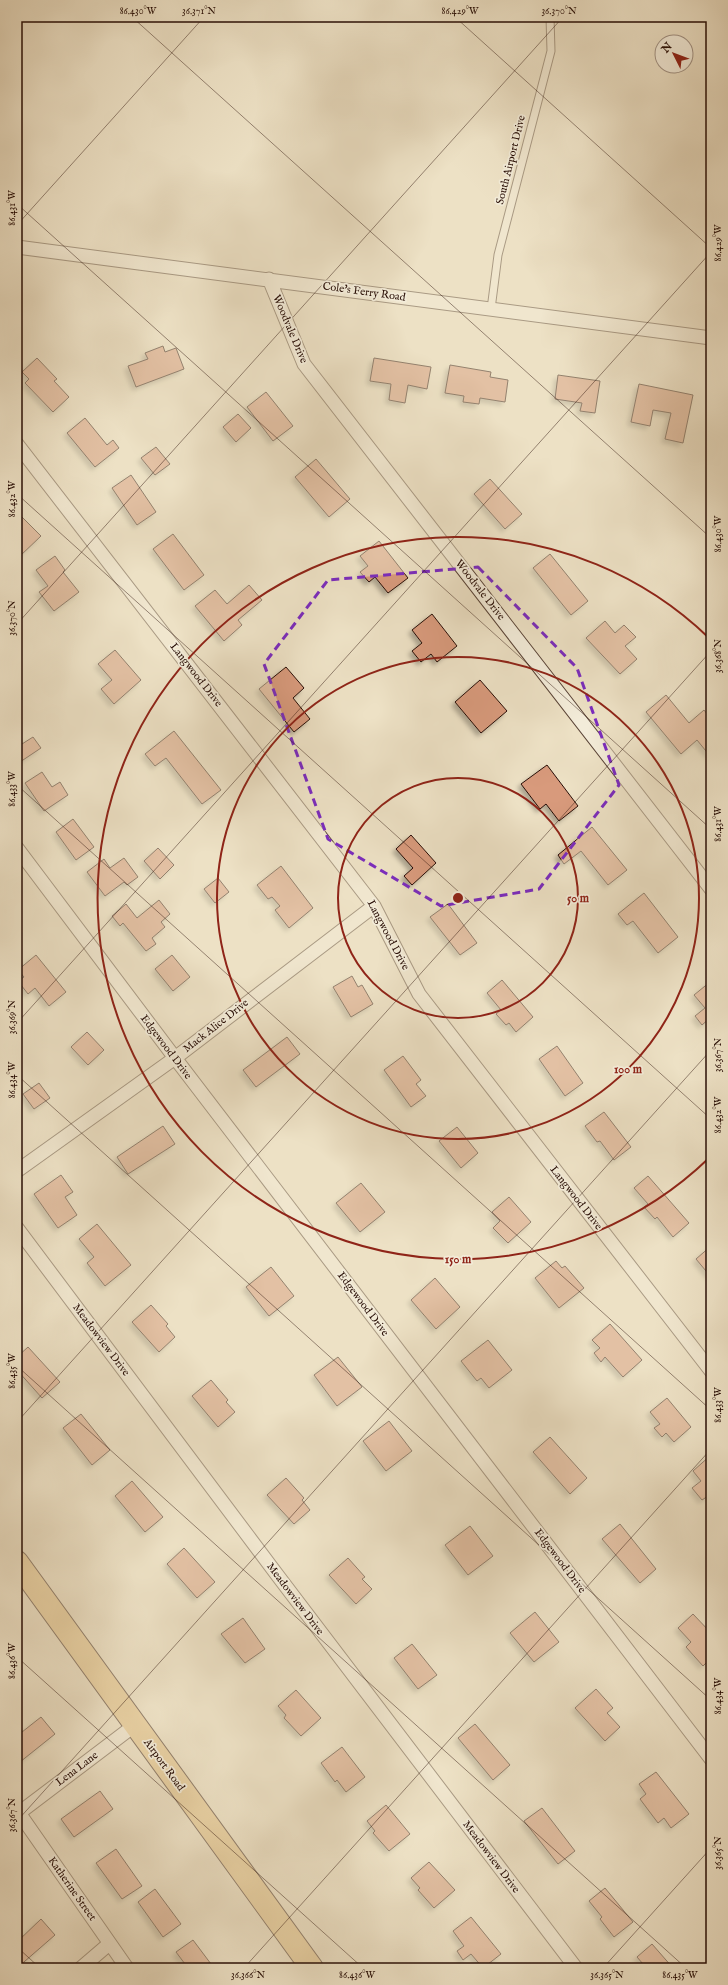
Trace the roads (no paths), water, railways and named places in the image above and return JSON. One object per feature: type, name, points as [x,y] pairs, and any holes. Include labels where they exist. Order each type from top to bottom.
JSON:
[{"type":"highway","name":"Airport Road","points":[[17,1562],[312,1968]]},
{"type":"street","name":"Cole's Ferry Road","points":[[17,247],[711,338]]},
{"type":"street","name":"Woodvale Drive","points":[[269,279],[304,364],[711,889]]},
{"type":"street","name":"Langwood Drive","points":[[17,444],[374,906],[419,994],[711,1371]]},
{"type":"street","name":"Edgewood Drive","points":[[17,848],[175,1058],[711,1759]]},
{"type":"street","name":"Mack Alice Drive","points":[[17,1171],[175,1058],[374,906]]},
{"type":"street","name":"Meadowview Drive","points":[[17,1228],[576,1968]]},
{"type":"street","name":"Lena Lane","points":[[18,1812],[135,1725]]},
{"type":"street","name":"Katherine Street","points":[[18,1812],[127,1968]]},
{"type":"street","points":[[81,1968],[109,1944]]},
{"type":"lane","name":"South Airport Drive","points":[[491,309],[498,255],[551,51],[550,17]]}]
